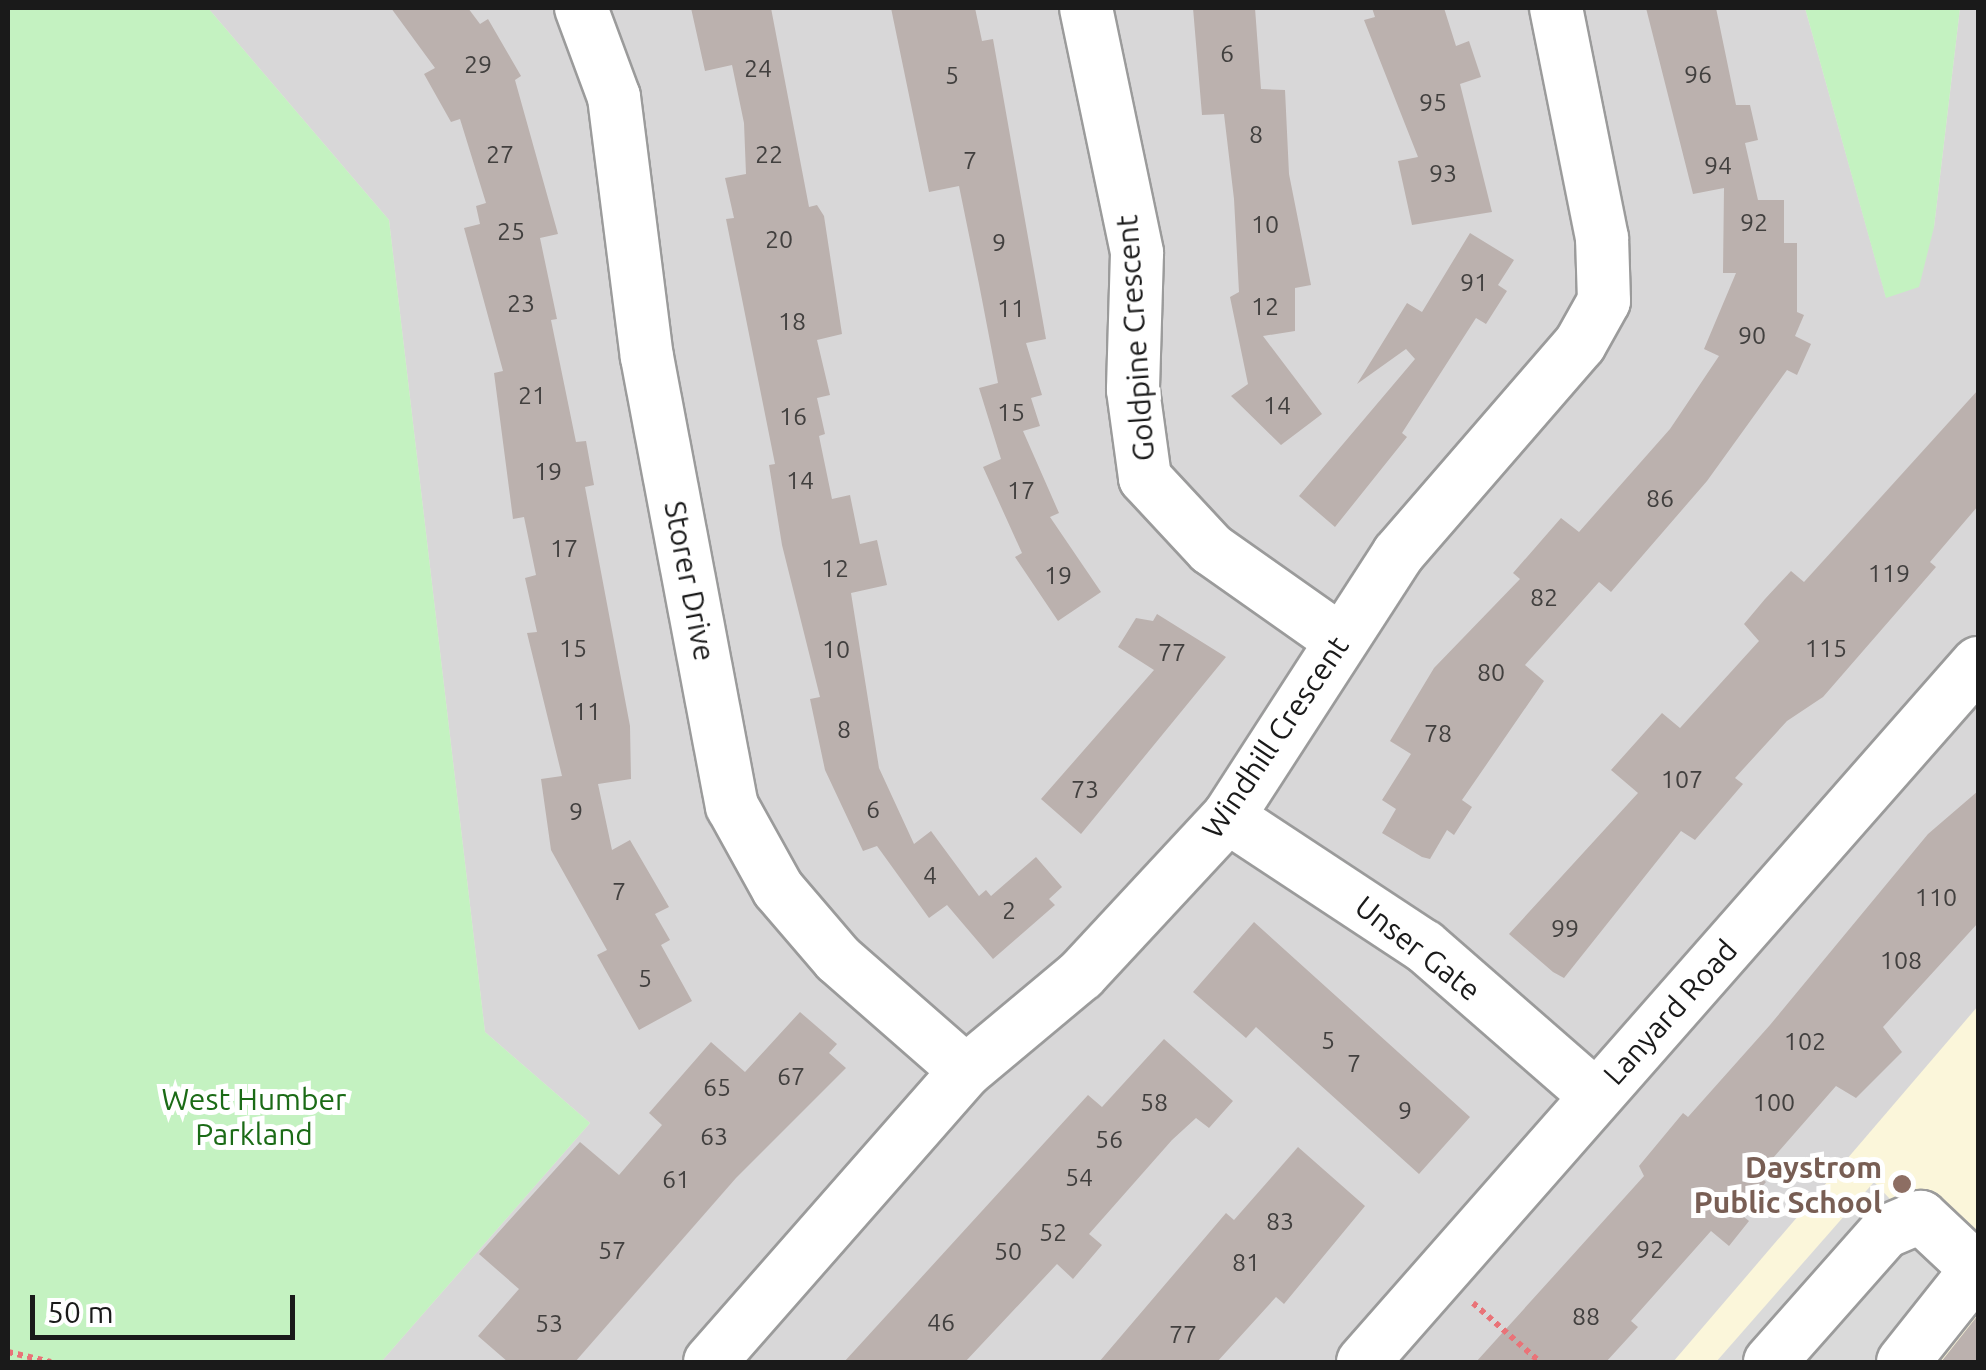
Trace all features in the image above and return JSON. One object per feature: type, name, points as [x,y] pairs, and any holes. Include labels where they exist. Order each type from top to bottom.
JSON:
[{"type":"street","name":"Storer Drive","points":[[581,8],[614,97],[647,357],[732,806],[778,890],[838,959],[966,1071]]},
{"type":"street","name":"Goldpine Crescent","points":[[1086,8],[1136,253],[1133,390],[1145,478],[1211,549],[1340,640]]},
{"type":"street","name":"Windhill Crescent","points":[[710,1362],[966,1071],[1081,975],[1228,817],[1398,554],[1580,344],[1604,301],[1602,238],[1556,8]]},
{"type":"street","name":"Lanyard Road","points":[[1363,1362],[1978,663]]},
{"type":"street","name":"Unser Gate","points":[[1228,817],[1424,946],[1596,1096]]},
{"type":"street","points":[[1770,1362],[1886,1232],[1921,1217],[1970,1262],[1970,1279],[1903,1362]]},
{"type":"path","points":[[1473,1303],[1540,1362]]},
{"type":"path","points":[[8,1352],[51,1362]]},
{"type":"shaded area","points":[[208,8],[1805,8],[1886,297],[1934,227],[1960,8],[1978,8],[1978,1362],[381,1362],[590,1123],[485,1032],[389,220]]},
{"type":"shaded area","name":"Daystrom Public School","points":[[1978,1006],[1978,1362],[1673,1362]]},
{"type":"shaded area","points":[[1874,1182],[1977,1292],[1914,1362],[1716,1362]]},
{"type":"green space","name":"West Humber Parkland","points":[[8,8],[208,8],[389,220],[485,1032],[590,1123],[381,1362],[8,1362]]},
{"type":"green space","points":[[1805,8],[1960,8],[1934,227],[1919,287],[1886,298]]},
{"type":"building","points":[[391,8],[468,8],[480,24],[488,19],[521,76],[515,80],[558,234],[540,238],[557,319],[551,320],[576,442],[586,441],[594,485],[585,487],[630,726],[631,779],[598,784],[612,850],[630,840],[669,907],[655,914],[670,940],[661,945],[692,1001],[639,1030],[597,955],[607,950],[551,850],[541,779],[562,776],[527,633],[537,632],[525,578],[536,575],[524,517],[513,519],[494,373],[503,371],[464,228],[480,224],[476,206],[486,203],[460,119],[451,122],[424,74],[435,68]]},
{"type":"building","points":[[691,8],[771,8],[809,207],[817,205],[824,216],[842,334],[817,340],[830,395],[817,398],[825,434],[819,436],[832,499],[850,495],[860,544],[877,540],[887,585],[851,593],[879,768],[914,844],[931,831],[979,896],[986,890],[991,896],[1036,857],[1062,887],[1049,899],[1055,905],[993,959],[947,905],[929,918],[877,846],[863,851],[825,770],[810,699],[820,697],[782,545],[769,465],[775,464],[726,219],[734,218],[725,178],[746,174],[744,123],[732,65],[705,71]]},
{"type":"building","points":[[891,8],[975,8],[982,41],[993,39],[1046,339],[1026,343],[1042,395],[1031,398],[1040,426],[1023,431],[1059,513],[1050,517],[1101,592],[1058,621],[1015,557],[1022,553],[983,467],[1001,459],[979,388],[998,383],[979,284],[959,186],[929,192]]},
{"type":"building","points":[[1193,8],[1255,8],[1261,89],[1285,90],[1289,174],[1311,285],[1295,288],[1295,331],[1263,336],[1322,414],[1281,445],[1231,396],[1248,384],[1230,297],[1239,292],[1234,199],[1224,114],[1202,115]]},
{"type":"building","points":[[1372,8],[1444,8],[1456,46],[1469,41],[1481,77],[1460,84],[1492,212],[1412,225],[1398,161],[1418,157],[1364,20],[1375,17]]},
{"type":"building","points":[[1646,8],[1716,8],[1736,105],[1750,105],[1758,140],[1745,143],[1758,200],[1784,200],[1784,243],[1797,243],[1797,312],[1804,315],[1795,336],[1811,344],[1797,375],[1787,370],[1707,481],[1611,592],[1599,582],[1525,665],[1544,681],[1462,800],[1472,807],[1454,835],[1447,830],[1430,859],[1422,857],[1382,833],[1396,809],[1382,800],[1411,754],[1390,741],[1434,668],[1520,579],[1513,573],[1561,518],[1579,532],[1670,429],[1719,356],[1704,349],[1736,273],[1723,273],[1724,188],[1693,194]]},
{"type":"building","points":[[1470,233],[1514,260],[1498,285],[1507,291],[1486,324],[1476,318],[1402,433],[1407,437],[1335,527],[1299,496],[1415,359],[1406,349],[1357,384],[1407,303],[1422,312]]},
{"type":"building","points":[[1978,390],[1978,506],[1930,562],[1936,567],[1823,697],[1787,721],[1735,778],[1743,784],[1695,840],[1681,831],[1564,978],[1553,972],[1509,934],[1638,793],[1611,770],[1662,713],[1680,728],[1759,641],[1744,624],[1765,599],[1791,571],[1804,582]]},
{"type":"building","points":[[1157,614],[1226,657],[1081,834],[1041,799],[1154,670],[1118,647],[1136,618],[1153,621]]},
{"type":"building","points":[[1978,791],[1978,923],[1883,1027],[1902,1052],[1856,1098],[1836,1086],[1758,1175],[1766,1182],[1739,1213],[1749,1221],[1729,1246],[1711,1231],[1631,1321],[1638,1327],[1606,1362],[1476,1362],[1644,1176],[1639,1166],[1683,1113],[1688,1117],[1770,1025],[1928,834]]},
{"type":"building","points":[[1254,922],[1470,1117],[1419,1174],[1256,1027],[1246,1038],[1193,992]]},
{"type":"building","points":[[800,1012],[837,1044],[829,1053],[846,1068],[736,1178],[575,1362],[508,1362],[478,1336],[519,1289],[479,1254],[580,1142],[619,1175],[662,1125],[649,1113],[711,1042],[745,1072]]},
{"type":"building","points":[[1164,1039],[1233,1101],[1209,1128],[1196,1118],[1172,1140],[1089,1234],[1102,1245],[1073,1279],[1057,1264],[965,1362],[844,1362],[1088,1095],[1102,1107]]},
{"type":"building","points":[[1298,1147],[1365,1206],[1284,1304],[1276,1297],[1217,1362],[1099,1362],[1226,1213],[1234,1220]]},
{"type":"building","points":[[1978,1315],[1978,1362],[1941,1362]]},
{"type":"place","name":"Daystrom Public School","points":[[1902,1184]]}]
